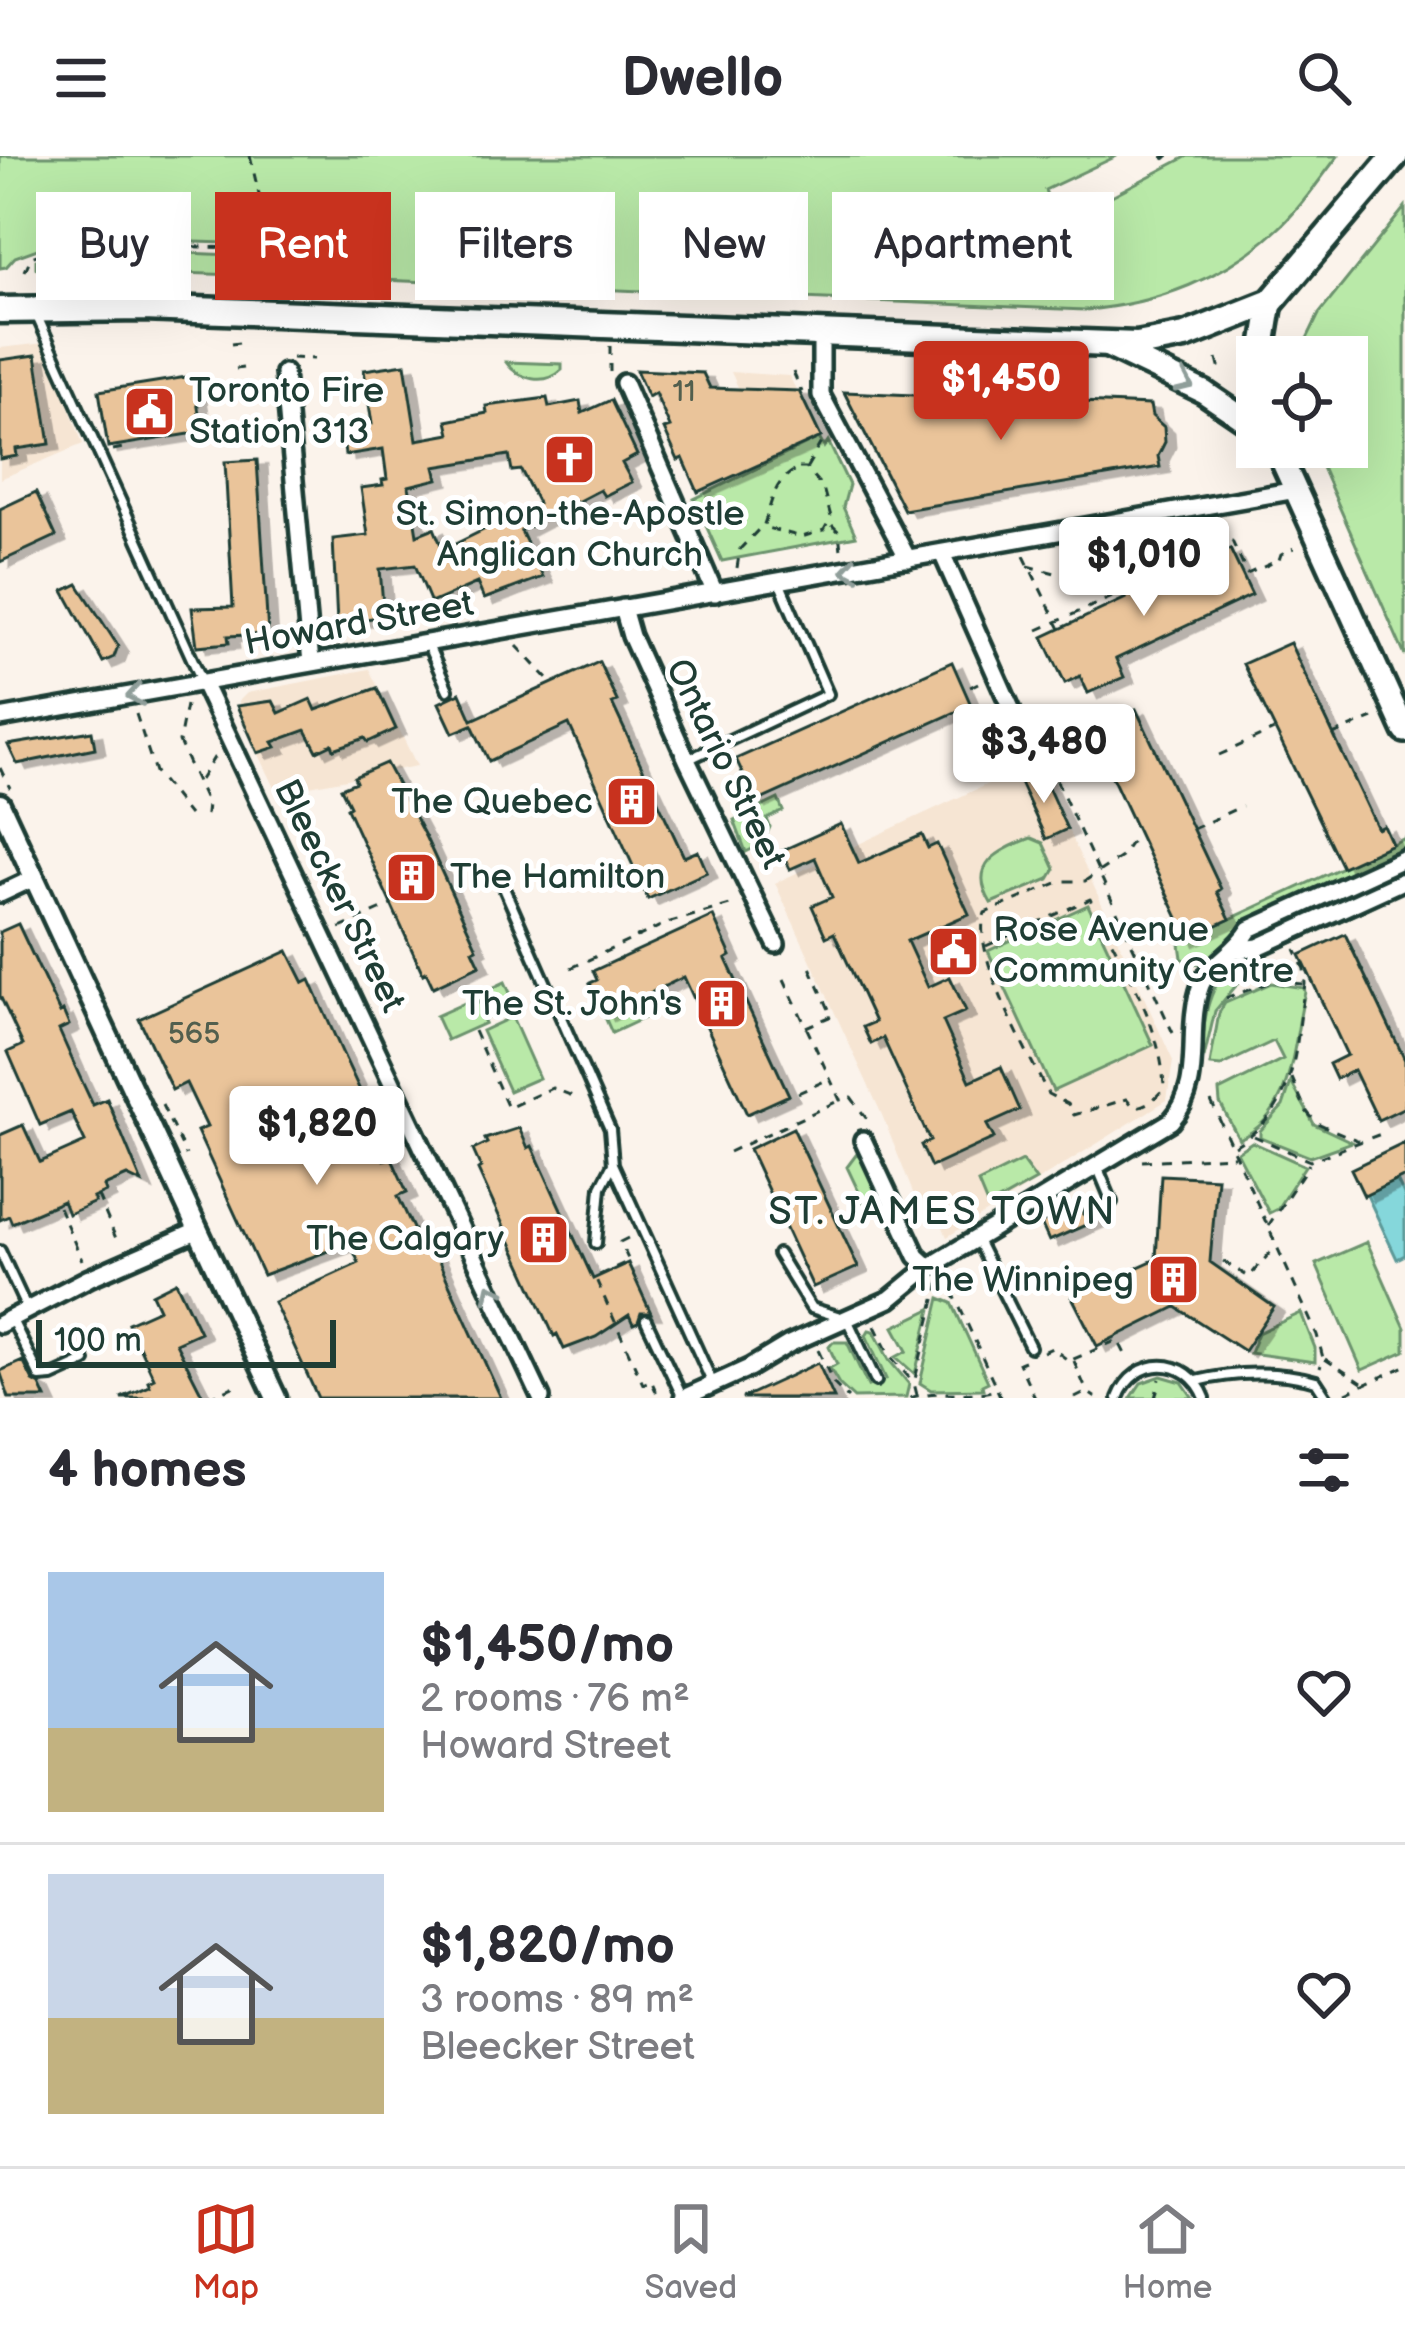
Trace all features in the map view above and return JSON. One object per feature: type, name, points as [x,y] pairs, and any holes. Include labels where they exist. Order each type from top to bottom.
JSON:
[{"type":"main road","points":[[0,310],[318,314],[1108,346],[1185,336],[1271,302],[1395,156]]},
{"type":"main road","points":[[1265,336],[1271,302]]},
{"type":"main road","points":[[1108,346],[1204,392],[1236,414]]},
{"type":"main road","points":[[1286,468],[1405,731]]},
{"type":"street","points":[[821,334],[821,395],[908,560]]},
{"type":"street","points":[[285,365],[311,663]]},
{"type":"street","points":[[624,383],[715,592]]},
{"type":"street","name":"Howard Street","points":[[0,718],[1296,490]]},
{"type":"street","points":[[942,554],[1040,758]]},
{"type":"street","name":"Ontario Street","points":[[623,608],[687,760],[776,944]]},
{"type":"street","name":"Bleecker Street","points":[[203,683],[541,1398]]},
{"type":"street","points":[[0,804],[277,1398]]},
{"type":"street","points":[[1238,950],[1250,929],[1405,858]]},
{"type":"street","points":[[0,894],[34,878]]},
{"type":"street","points":[[683,1398],[938,1272],[977,1240],[1172,1120],[1186,1105],[1201,985],[1213,966],[1238,950],[1258,947],[1405,880]]},
{"type":"street","points":[[863,1140],[917,1256],[938,1272]]},
{"type":"street","points":[[6,1321],[199,1230]]},
{"type":"lane","points":[[33,308],[203,683]]},
{"type":"lane","points":[[687,760],[828,694],[780,582]]},
{"type":"lane","points":[[427,642],[448,690]]},
{"type":"lane","points":[[500,879],[610,1129],[614,1164],[713,1384]]},
{"type":"lane","points":[[596,1243],[601,1186],[614,1164]]},
{"type":"lane","points":[[1090,1212],[1112,1202],[1097,1166]]},
{"type":"lane","points":[[977,1240],[1030,1347]]},
{"type":"lane","points":[[0,1250],[28,1310]]},
{"type":"lane","points":[[778,1254],[811,1308],[847,1319],[877,1381]]},
{"type":"lane","points":[[646,1320],[683,1398]]},
{"type":"lane","points":[[6,1321],[40,1378],[85,1361]]},
{"type":"lane","points":[[1118,1398],[1132,1375],[1154,1365],[1178,1367],[1197,1381],[1205,1398]]},
{"type":"lane","points":[[1197,1381],[1228,1373],[1293,1376],[1316,1381],[1327,1398]]},
{"type":"path","points":[[250,156],[258,192]]},
{"type":"path","points":[[25,271],[31,257],[69,244],[215,245]]},
{"type":"path","points":[[231,344],[238,343]]},
{"type":"path","points":[[285,365],[314,359]]},
{"type":"path","points":[[1217,359],[1221,381]]},
{"type":"path","points":[[236,369],[243,368]]},
{"type":"path","points":[[1220,369],[1229,369]]},
{"type":"path","points":[[793,373],[804,396]]},
{"type":"path","points":[[737,570],[740,549],[763,526],[779,481],[806,468],[824,436]]},
{"type":"path","points":[[102,452],[128,447]]},
{"type":"path","points":[[806,468],[823,488],[830,524],[839,532],[842,550]]},
{"type":"path","points":[[763,526],[802,537],[830,524]]},
{"type":"path","points":[[1117,536],[1138,579]]},
{"type":"path","points":[[1038,630],[1138,579],[1151,579],[1232,541],[1247,574],[1294,548]]},
{"type":"path","points":[[1023,554],[1060,629]]},
{"type":"path","points":[[1028,566],[1122,590]]},
{"type":"path","points":[[511,641],[550,682]]},
{"type":"path","points":[[186,705],[179,742],[207,804],[205,824]]},
{"type":"path","points":[[135,712],[155,772],[189,815]]},
{"type":"path","points":[[1333,735],[1373,718]]},
{"type":"path","points":[[1219,755],[1274,730]]},
{"type":"path","points":[[200,782],[215,756]]},
{"type":"path","points":[[1040,758],[1100,872],[1174,1034]]},
{"type":"path","points":[[1193,829],[1242,806]]},
{"type":"path","points":[[986,946],[1090,899],[1152,1030],[1163,1064],[1164,1088],[1158,1096],[1142,1106],[1134,1107],[1127,1099],[1074,1115],[1068,1104],[1048,1094],[985,961],[981,923],[985,913],[1062,881],[1085,881],[1121,856],[1134,838]]},
{"type":"path","points":[[571,968],[667,923],[738,902]]},
{"type":"path","points":[[339,929],[392,905]]},
{"type":"path","points":[[1232,1147],[1253,1136],[1280,1106],[1290,1073],[1305,984],[1293,945]]},
{"type":"path","points":[[806,1028],[832,1016],[810,967]]},
{"type":"path","points":[[784,979],[840,1100]]},
{"type":"path","points":[[1226,998],[1273,981],[1305,984]]},
{"type":"path","points":[[474,1030],[508,1108],[552,1088],[600,1108]]},
{"type":"path","points":[[1290,1073],[1306,1111],[1317,1124],[1361,1142]]},
{"type":"path","points":[[797,1093],[829,1078]]},
{"type":"path","points":[[729,1152],[851,1096],[869,1122]]},
{"type":"path","points":[[1211,1102],[1317,1335],[1323,1358],[1316,1381]]},
{"type":"path","points":[[1267,1228],[1310,1161],[1386,1132]]},
{"type":"path","points":[[1253,1136],[1310,1161]]},
{"type":"path","points":[[1126,1162],[1236,1156]]},
{"type":"path","points":[[98,1196],[117,1241]]},
{"type":"path","points":[[59,1207],[81,1257]]},
{"type":"path","points":[[644,1231],[620,1242],[629,1261],[595,1277],[643,1384],[651,1380],[659,1398]]},
{"type":"path","points":[[1223,1261],[1250,1277],[1275,1246]]},
{"type":"path","points":[[938,1272],[913,1396],[978,1397],[997,1389]]},
{"type":"path","points":[[938,1272],[1001,1398]]},
{"type":"path","points":[[868,1310],[890,1356],[914,1383]]},
{"type":"path","points":[[1073,1360],[1118,1340],[1125,1354]]},
{"type":"path","points":[[818,1348],[834,1384],[848,1398]]},
{"type":"path","points":[[1035,1398],[1019,1363],[1052,1348],[1073,1360],[1087,1392],[1096,1398]]},
{"type":"path","points":[[1323,1358],[1366,1384]]},
{"type":"path","points":[[1346,1393],[1405,1366]]},
{"type":"path","points":[[209,1398],[241,1383]]},
{"type":"path","points":[[1075,1398],[1087,1392]]},
{"type":"shaded area","points":[[45,343],[83,444],[0,479],[0,348]]},
{"type":"shaded area","points":[[731,372],[789,376],[821,437],[772,460]]},
{"type":"shaded area","points":[[369,669],[417,766],[277,792],[239,713],[239,701],[247,693]]},
{"type":"shaded area","points":[[1037,761],[1173,1061],[1167,1100],[947,1237],[939,1217],[923,1218],[882,1115],[775,883]]},
{"type":"green space","points":[[0,156],[1117,156],[1046,192],[832,192],[832,299],[808,298],[808,192],[639,192],[639,291],[615,290],[615,192],[415,192],[415,281],[391,280],[391,192],[215,192],[215,243],[191,242],[191,192],[36,192],[36,249],[0,268]]},
{"type":"green space","points":[[1188,156],[1338,156],[1287,220],[1236,261],[1164,295],[1085,310],[851,300],[1114,300],[1114,195]]},
{"type":"green space","points":[[1405,207],[1405,656],[1322,468],[1368,468],[1368,336],[1308,336],[1319,314]]},
{"type":"green space","points":[[191,253],[215,254],[215,274],[191,273]]},
{"type":"green space","points":[[506,362],[562,364],[562,370],[533,379]]},
{"type":"green space","points":[[819,438],[824,447],[828,441],[849,485],[843,507],[856,536],[722,561],[694,499]]},
{"type":"green space","points":[[778,799],[783,811],[767,819],[770,827],[762,844],[746,852],[734,820]]},
{"type":"green space","points":[[1031,838],[1043,843],[1055,869],[1049,879],[991,903],[983,879],[985,869],[997,854]]},
{"type":"green space","points":[[1405,838],[1405,851],[1239,929],[1203,963],[1188,964],[1182,958],[1180,944],[1185,940]]},
{"type":"green space","points":[[1361,885],[1362,893],[1251,939]]},
{"type":"green space","points":[[1367,903],[1373,906],[1259,958],[1215,1011],[1204,1058],[1207,1008],[1232,965]]},
{"type":"green space","points":[[1088,905],[1153,1045],[1053,1091],[988,951]]},
{"type":"green space","points":[[505,982],[517,1008],[496,1014],[490,989]]},
{"type":"green space","points":[[1271,983],[1304,988],[1293,1055],[1271,1113],[1239,1139],[1220,1103],[1219,1091],[1283,1059],[1274,1041],[1221,1066],[1210,1065],[1219,1013],[1225,1003]]},
{"type":"green space","points":[[650,993],[657,1012],[612,1033],[604,1015]]},
{"type":"green space","points":[[476,998],[489,1016],[483,1019],[485,1023],[447,1040],[436,1016]]},
{"type":"green space","points":[[512,1017],[539,1078],[509,1091],[482,1031]]},
{"type":"green space","points":[[1291,1082],[1314,1124],[1352,1142],[1310,1157],[1260,1137],[1283,1106]]},
{"type":"green space","points":[[1252,1142],[1305,1166],[1277,1209],[1269,1213],[1237,1152]]},
{"type":"green space","points":[[856,1155],[862,1158],[881,1199],[879,1204],[864,1203],[847,1167]]},
{"type":"green space","points":[[1022,1161],[1036,1180],[988,1207],[978,1183]]},
{"type":"green space","points":[[1367,1242],[1405,1328],[1405,1351],[1362,1370],[1316,1264]]},
{"type":"green space","points":[[940,1298],[952,1303],[988,1382],[983,1389],[931,1390],[920,1383]]},
{"type":"green space","points":[[931,1309],[915,1374],[896,1357],[907,1351],[894,1327]]},
{"type":"green space","points":[[1301,1313],[1315,1348],[1315,1362],[1250,1353],[1258,1333]]},
{"type":"green space","points":[[869,1330],[909,1384],[906,1397],[854,1398],[830,1368],[837,1364],[829,1347],[833,1342],[847,1342],[868,1386],[886,1379],[866,1335]]},
{"type":"green space","points":[[1161,1376],[1182,1382],[1193,1398],[1131,1398],[1141,1383]]},
{"type":"water","points":[[1395,1176],[1405,1197],[1405,1255],[1397,1259],[1365,1191]]},
{"type":"building","points":[[36,355],[50,444],[16,449],[17,456],[0,459],[0,360]]},
{"type":"building","points":[[405,364],[417,440],[450,434],[447,421],[487,413],[486,406],[547,398],[549,407],[580,401],[582,413],[611,400],[637,455],[622,463],[632,482],[604,496],[600,490],[521,531],[543,577],[484,599],[477,583],[431,603],[415,565],[380,569],[384,616],[337,624],[333,539],[368,535],[361,488],[383,485],[382,480],[387,479],[383,449],[345,455],[343,438],[354,436],[353,427],[372,424],[364,370]],"holes":[[[509,455],[512,471],[521,470],[538,503],[443,550],[434,528],[417,535],[409,486],[438,479],[435,467]]]},
{"type":"building","points":[[636,370],[703,373],[710,388],[799,391],[821,437],[698,492],[664,429],[670,427],[655,393],[648,397]]},
{"type":"building","name":"Toronto Fire Station 313","points":[[193,376],[202,432],[108,447],[99,391]]},
{"type":"building","points":[[844,392],[1150,405],[1152,416],[1164,427],[1165,442],[1158,456],[1160,467],[904,510]]},
{"type":"building","points":[[257,460],[268,634],[228,636],[229,643],[197,646],[192,608],[233,607],[225,462]]},
{"type":"building","points":[[36,492],[56,536],[0,562],[0,509]]},
{"type":"building","points":[[1230,549],[1252,595],[1116,659],[1124,677],[1088,693],[1080,676],[1065,683],[1043,637],[1126,598],[1123,590],[1139,581],[1149,578],[1152,586]]},
{"type":"building","points":[[78,584],[118,646],[114,657],[103,662],[64,591]]},
{"type":"building","points":[[1290,643],[1378,829],[1384,826],[1392,844],[1342,867],[1243,664]]},
{"type":"building","name":"The Quebec","points":[[599,662],[617,701],[612,703],[684,857],[698,851],[707,872],[648,899],[569,724],[489,761],[472,725],[453,733],[439,703],[460,693],[472,720]]},
{"type":"building","points":[[952,662],[971,705],[756,802],[736,759]]},
{"type":"building","points":[[377,688],[396,729],[368,742],[365,738],[334,749],[332,744],[317,751],[306,730],[258,753],[237,706],[273,701],[279,713],[311,699],[316,710]]},
{"type":"building","points":[[1136,709],[1221,889],[1217,892],[1230,919],[1185,940],[1090,730]]},
{"type":"building","points":[[92,731],[95,748],[17,764],[8,745]]},
{"type":"building","name":"The Hamilton","points":[[386,763],[477,948],[473,950],[480,965],[433,987],[423,974],[341,788]]},
{"type":"building","points":[[1042,774],[1067,829],[1046,839],[1020,783]]},
{"type":"building","points":[[841,824],[859,863],[922,835],[928,848],[937,844],[969,914],[907,941],[928,987],[950,977],[966,1011],[943,1021],[970,1081],[1001,1067],[1020,1110],[987,1125],[994,1138],[931,1167],[921,1145],[930,1141],[883,1038],[871,1044],[863,1027],[875,1022],[834,933],[826,937],[812,906],[832,897],[815,858],[790,869],[781,851]]},
{"type":"building","name":"The St. John's","points":[[713,916],[731,956],[726,959],[789,1095],[747,1114],[684,977],[604,1015],[590,983],[597,980],[593,971]]},
{"type":"building","points":[[18,924],[69,1025],[59,1030],[93,1105],[107,1099],[142,1183],[127,1176],[104,1186],[106,1192],[93,1198],[95,1202],[68,1214],[63,1201],[12,1223],[9,1216],[0,1220],[0,1135],[23,1125],[40,1162],[85,1142],[71,1112],[40,1125],[8,1052],[23,1045],[0,996],[0,932]]},
{"type":"building","points":[[1345,934],[1405,1060],[1405,1107],[1378,1120],[1354,1070],[1336,1079],[1329,1064],[1347,1055],[1300,955]]},
{"type":"building","points":[[288,951],[304,983],[310,980],[372,1116],[365,1119],[384,1160],[391,1157],[407,1192],[398,1196],[416,1235],[425,1231],[501,1398],[318,1398],[274,1302],[359,1263],[350,1243],[263,1275],[197,1131],[207,1127],[186,1083],[172,1090],[139,1019]]},
{"type":"building","name":"The Calgary","points":[[519,1128],[528,1148],[532,1146],[593,1279],[628,1263],[651,1313],[641,1313],[638,1322],[633,1324],[629,1315],[596,1337],[564,1349],[554,1336],[473,1150],[487,1143],[485,1139]]},
{"type":"building","points":[[793,1128],[858,1267],[813,1287],[749,1149]]},
{"type":"building","points":[[1405,1143],[1405,1176],[1364,1196],[1351,1169]]},
{"type":"building","name":"The Winnipeg","points":[[1161,1175],[1217,1178],[1210,1262],[1274,1307],[1244,1351],[1176,1307],[1097,1346],[1072,1297],[1156,1259]]},
{"type":"building","points":[[1087,1203],[1083,1214],[1095,1221],[1049,1241],[1041,1223]]},
{"type":"building","points":[[176,1282],[200,1332],[176,1343],[204,1398],[121,1398],[150,1386],[148,1381],[154,1378],[128,1323],[159,1309],[152,1294]]},
{"type":"building","points":[[23,1361],[46,1398],[9,1398],[0,1371]]},
{"type":"building","points":[[818,1363],[834,1398],[742,1398]]},
{"type":"place","name":"Toronto Fire Station 313","points":[[150,412]]},
{"type":"place","name":"St. Simon-the-Apostle Anglican Church","points":[[570,459]]},
{"type":"place","name":"The Quebec","points":[[632,802]]},
{"type":"place","name":"The Hamilton","points":[[411,877]]},
{"type":"place","name":"Rose Avenue Community Centre","points":[[954,951]]},
{"type":"place","name":"The St. John's","points":[[721,1004]]},
{"type":"place","name":"The Calgary","points":[[543,1239]]},
{"type":"place","name":"The Winnipeg","points":[[1173,1280]]},
{"type":"district","name":"ST. JAMES TOWN","points":[[943,1212]]}]
